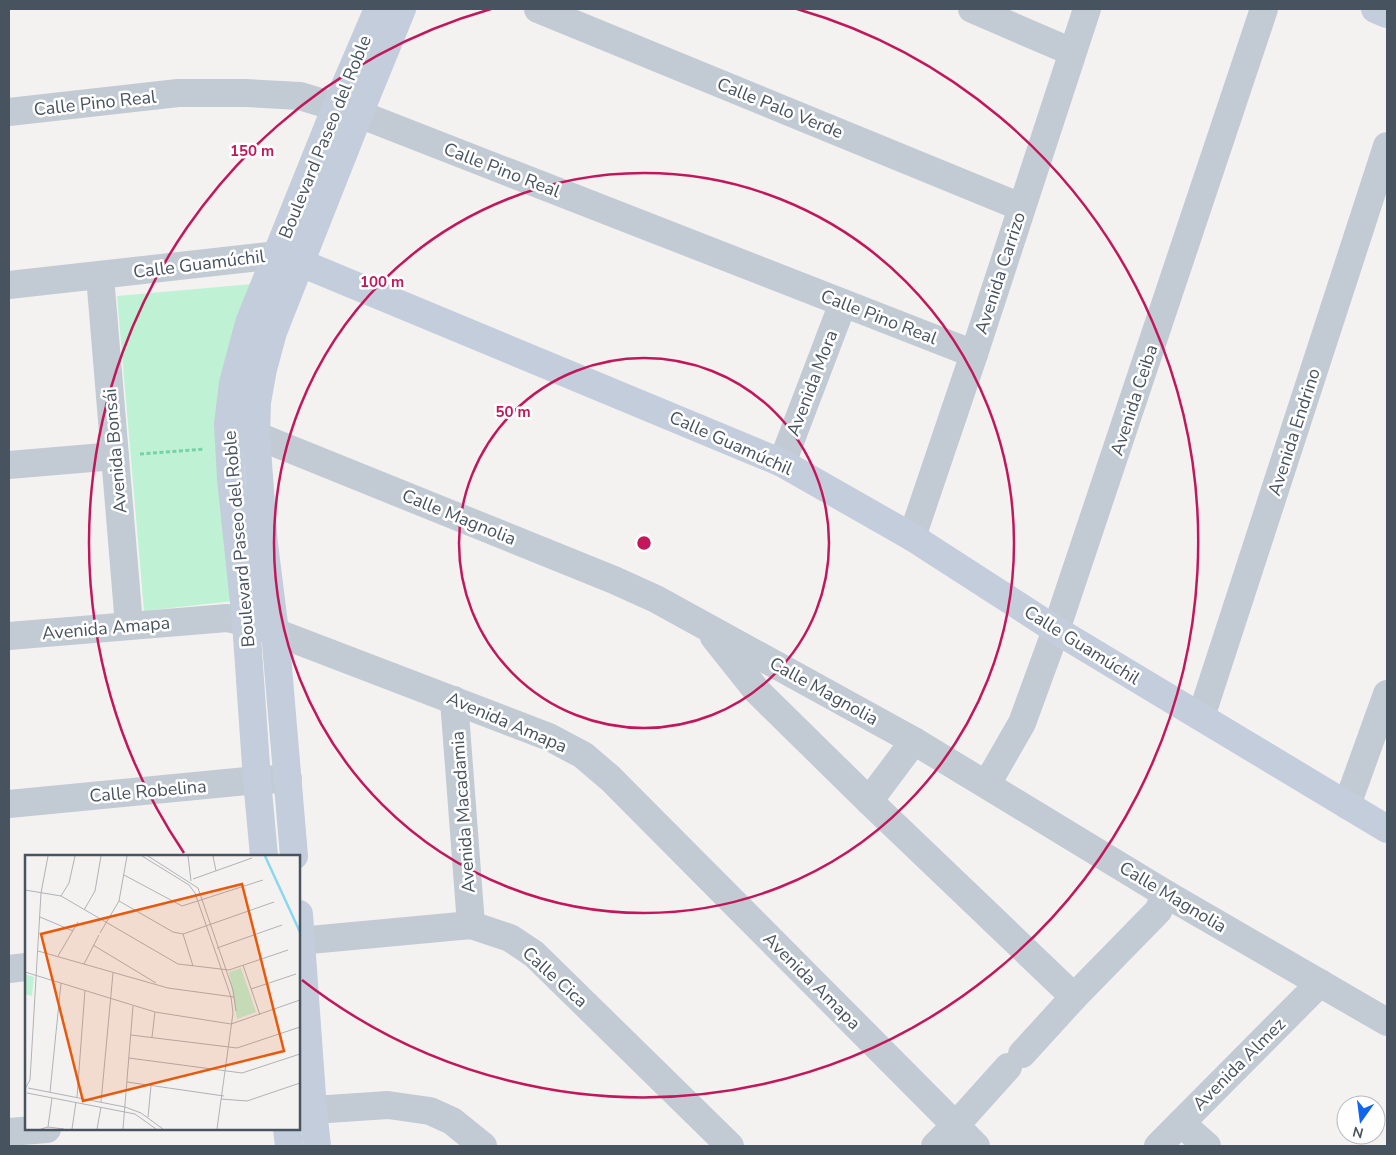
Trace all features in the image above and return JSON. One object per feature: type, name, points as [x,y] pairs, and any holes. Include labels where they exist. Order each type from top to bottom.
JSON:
[{"type":"street","name":"Boulevard Paseo del Roble","points":[[294,855],[276,632],[264,544],[256,436],[257,402],[289,259],[347,110],[378,9]]},
{"type":"street","name":"Boulevard Paseo del Roble","points":[[347,110],[402,9]]},
{"type":"street","name":"Calle Palo Verde","points":[[538,9],[1022,207]]},
{"type":"street","points":[[972,9],[1072,52]]},
{"type":"street","name":"Avenida Carrizo","points":[[912,537],[1087,9]]},
{"type":"street","name":"Avenida Ceiba","points":[[987,784],[1022,723],[1056,630],[1264,9]]},
{"type":"street","points":[[1375,9],[1387,14]]},
{"type":"street","name":"Calle Pino Real","points":[[9,112],[178,94],[245,93],[300,96],[347,110],[974,354]]},
{"type":"street","name":"Avenida Endrino","points":[[1201,717],[1387,146]]},
{"type":"street","name":"Boulevard Paseo del Roble","points":[[264,855],[229,435],[233,383],[249,323],[289,259]]},
{"type":"street","name":"Calle Guamúchil","points":[[9,285],[289,259],[782,463],[912,537],[1056,630],[1387,829]]},
{"type":"street","name":"Avenida Bonsái","points":[[100,276],[129,625]]},
{"type":"street","name":"Avenida Mora","points":[[782,463],[843,303]]},
{"type":"street","name":"Calle Magnolia","points":[[229,435],[256,436],[614,580],[656,599],[914,741],[1166,894],[1387,1022]]},
{"type":"street","points":[[9,465],[115,456]]},
{"type":"street","name":"Avenida Amapa","points":[[9,636],[227,618],[276,632],[549,737],[583,755],[603,772],[976,1146]]},
{"type":"street","points":[[705,626],[757,691],[1074,997]]},
{"type":"street","points":[[1347,805],[1387,694]]},
{"type":"street","name":"Avenida Macadamia","points":[[454,700],[471,924]]},
{"type":"street","points":[[869,801],[914,741]]},
{"type":"street","name":"Calle Robelina","points":[[9,804],[257,780],[288,779]]},
{"type":"street","points":[[935,1146],[1074,997],[1158,911],[1166,894]]},
{"type":"street","name":"Calle Cica","points":[[300,941],[471,924],[510,938],[534,954],[730,1146]]},
{"type":"street","points":[[300,941],[306,1109],[318,1146]]},
{"type":"street","points":[[9,969],[25,968]]},
{"type":"street","name":"Avenida Almez","points":[[1158,1146],[1320,982]]},
{"type":"street","points":[[306,1109],[388,1105],[430,1111],[452,1121],[483,1146]]},
{"type":"street","points":[[1181,1123],[1207,1146]]},
{"type":"street","points":[[9,1132],[34,1130]]},
{"type":"street","points":[[287,1130],[289,1146]]},
{"type":"path","points":[[115,456],[229,435]]},
{"type":"green space","points":[[252,284],[233,601],[144,611],[117,296]]}]
